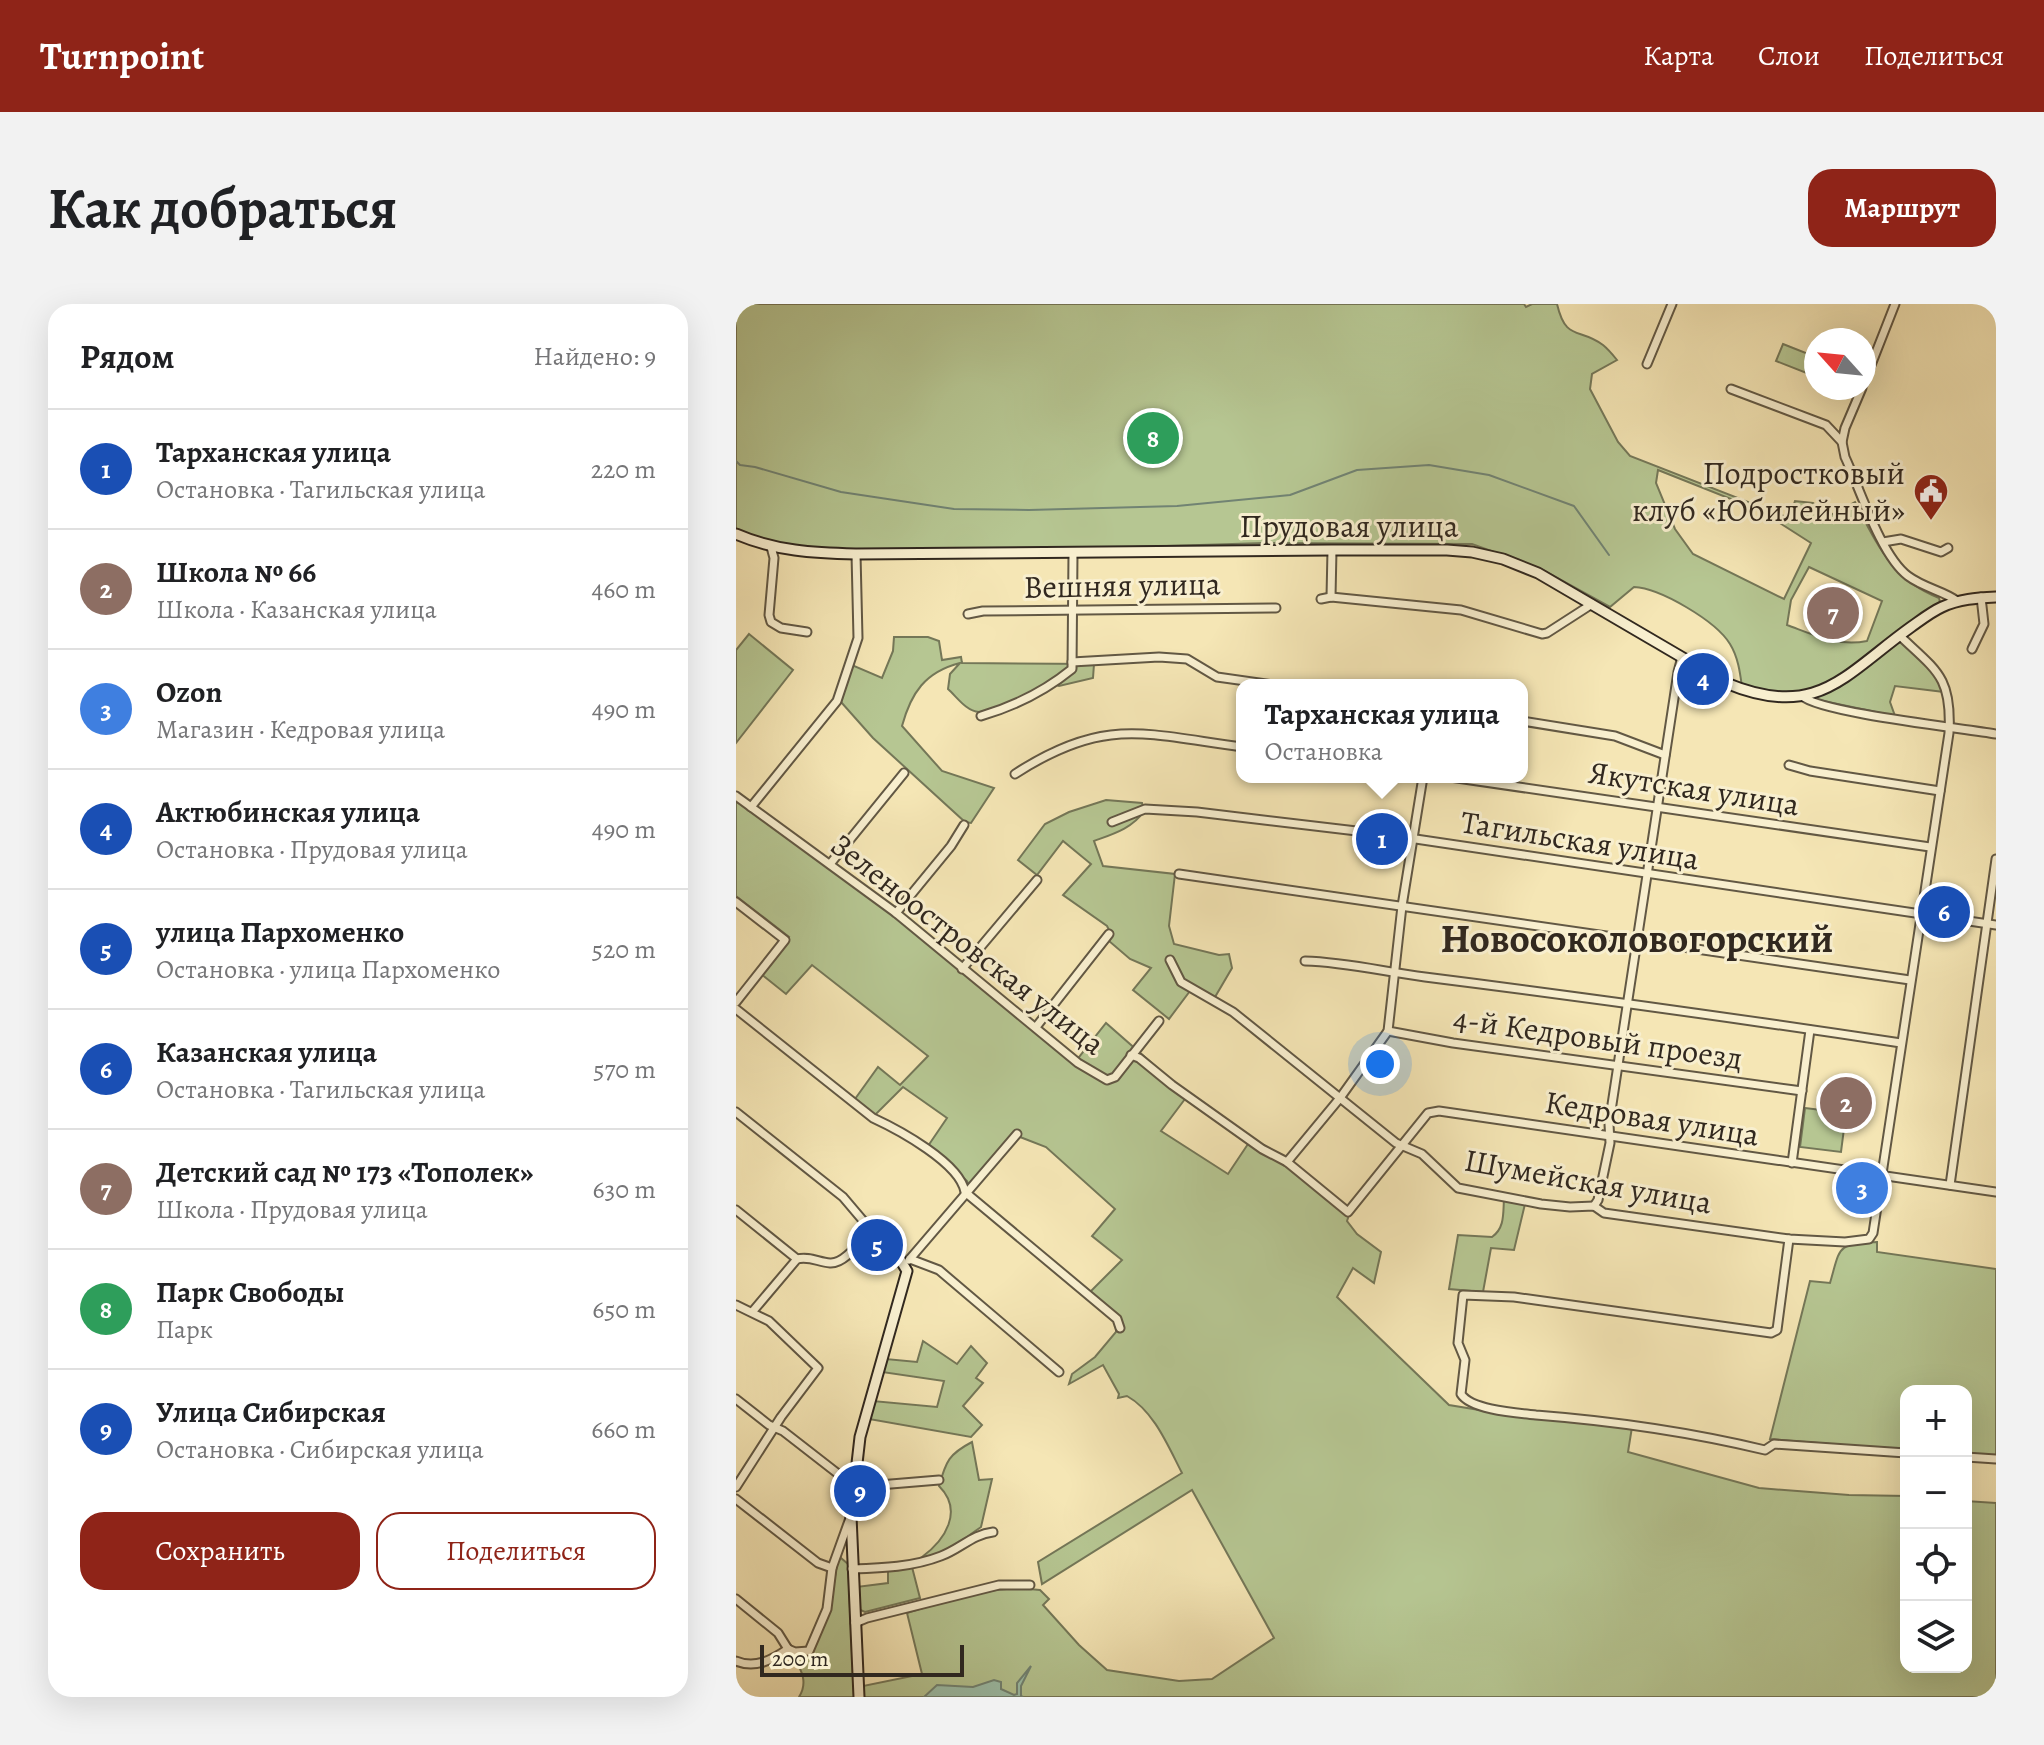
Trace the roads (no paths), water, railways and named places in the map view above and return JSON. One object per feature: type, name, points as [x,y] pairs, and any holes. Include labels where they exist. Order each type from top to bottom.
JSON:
[{"type":"main road","name":"Прудовая улица","points":[[736,534],[771,547],[798,552],[856,554],[1332,550],[1472,552],[1503,559],[1538,573],[1726,683],[1769,697],[1802,696],[1839,683],[1938,609],[1957,601],[1996,597]]},
{"type":"main road","points":[[859,1697],[851,1516],[860,1437],[907,1271],[907,1262],[871,1230]]},
{"type":"street","points":[[1647,364],[1672,304]]},
{"type":"street","points":[[1876,353],[1895,304]]},
{"type":"street","points":[[1731,389],[1826,425],[1842,442]]},
{"type":"street","points":[[1858,400],[1842,442],[1845,457],[1888,555],[1907,576],[1929,590],[1957,601]]},
{"type":"street","points":[[1883,542],[1901,539],[1941,552],[1948,548]]},
{"type":"street","points":[[771,547],[774,558],[771,622],[781,628],[807,632]]},
{"type":"street","points":[[1331,597],[1332,550]]},
{"type":"street","points":[[981,716],[1005,709],[1051,687],[1072,669],[1073,553]]},
{"type":"street","points":[[751,807],[837,701],[858,638],[856,554]]},
{"type":"street","points":[[1321,599],[1331,597],[1461,610],[1542,634],[1592,604]]},
{"type":"street","points":[[1972,649],[1984,624],[1981,597]]},
{"type":"street","name":"Вешняя улица","points":[[968,614],[983,611],[1276,608]]},
{"type":"street","points":[[1882,1175],[1950,726],[1950,699],[1938,672],[1900,636]]},
{"type":"street","points":[[1072,662],[1159,657],[1187,659],[1217,677],[1236,680]]},
{"type":"street","points":[[1594,1206],[1598,1200],[1610,1136],[1656,808],[1682,657]]},
{"type":"street","points":[[1802,696],[1811,702],[1856,711],[1996,734]]},
{"type":"street","points":[[1528,722],[1615,736],[1665,755]]},
{"type":"street","points":[[1015,774],[1048,753],[1104,735],[1127,732],[1236,746]]},
{"type":"street","points":[[1789,765],[1940,791]]},
{"type":"street","points":[[830,864],[904,773]]},
{"type":"street","points":[[1131,1055],[1262,1149],[1287,1162],[1340,1098],[1388,1031],[1402,906],[1422,783]]},
{"type":"street","name":"Якутская улица","points":[[1490,783],[1930,847]]},
{"type":"street","name":"Зеленоостровская улица","points":[[736,796],[896,913],[1078,1063],[1107,1080],[1115,1077],[1159,1021]]},
{"type":"street","name":"Тагильская улица","points":[[1112,822],[1145,809],[1197,812],[1414,839],[1992,924]]},
{"type":"street","points":[[896,913],[951,846],[964,825]]},
{"type":"street","points":[[1950,1185],[1992,924],[1996,859]]},
{"type":"street","points":[[1179,874],[1910,980]]},
{"type":"street","points":[[962,969],[1037,880]]},
{"type":"street","points":[[736,902],[785,940],[736,1002]]},
{"type":"street","points":[[1036,1027],[1109,934]]},
{"type":"street","name":"Шумейская улица","points":[[1170,960],[1181,982],[1233,1012],[1401,1146],[1422,1154],[1448,1182],[1458,1188],[1541,1204],[1594,1206],[1604,1213],[1789,1239],[1845,1242],[1869,1239],[1873,1233],[1882,1175]]},
{"type":"street","points":[[1305,961],[1335,962],[1628,1002],[1901,1043]]},
{"type":"street","points":[[736,1009],[873,1118],[896,1129],[948,1166],[963,1184],[965,1192],[1117,1319],[1120,1328]]},
{"type":"street","points":[[1792,1163],[1810,1030]]},
{"type":"street","name":"4-й Кедровый проезд","points":[[1388,1031],[1453,1043],[1802,1091]]},
{"type":"street","name":"Кедровая улица","points":[[1287,1162],[1348,1212],[1428,1113],[1439,1111],[1602,1132],[1610,1136],[1996,1192]]},
{"type":"street","points":[[736,1112],[843,1197],[871,1230],[841,1261],[833,1264],[807,1256],[797,1259],[753,1311]]},
{"type":"street","points":[[1017,1134],[907,1262],[939,1270],[1059,1372]]},
{"type":"street","points":[[736,1210],[797,1259]]},
{"type":"street","points":[[1789,1239],[1777,1330],[1771,1333],[1514,1297],[1463,1295],[1458,1343],[1465,1360],[1461,1394],[1473,1405],[1667,1429],[1765,1450],[1774,1444],[1900,1453]]},
{"type":"street","points":[[736,1305],[769,1321],[818,1368],[781,1417],[736,1487]]},
{"type":"street","points":[[736,1399],[855,1487],[939,1480]]},
{"type":"street","points":[[1972,1457],[1996,1459]]},
{"type":"street","points":[[736,1499],[818,1563],[832,1568]]},
{"type":"street","points":[[736,1599],[778,1633],[788,1649],[809,1651],[827,1609],[832,1568],[851,1516]]},
{"type":"street","points":[[852,1569],[900,1567],[929,1560],[943,1556],[981,1534],[993,1532]]},
{"type":"street","points":[[855,1623],[999,1585],[1030,1585]]},
{"type":"street","points":[[736,1661],[750,1665],[764,1662],[788,1649]]},
{"type":"waterway","points":[[736,461],[740,465],[841,492],[954,509],[1029,510],[1177,506],[1290,495],[1357,470],[1429,465],[1489,475],[1574,506],[1609,555]]},
{"type":"place","name":"Парк Свободы","points":[[1153,438]]},
{"type":"place","name":"Подростковый клуб «Юбилейный»","points":[[1931,522]]},
{"type":"place","name":"Детский сад № 173 «Тополек»","points":[[1833,613]]},
{"type":"place","name":"Актюбинская улица","points":[[1703,679]]},
{"type":"place","name":"Тарханская улица","points":[[1382,839]]},
{"type":"place","name":"Казанская улица","points":[[1944,912]]},
{"type":"place","name":"Школа № 66","points":[[1846,1103]]},
{"type":"place","name":"Ozon","points":[[1862,1188]]},
{"type":"place","name":"улица Пархоменко","points":[[877,1245]]},
{"type":"place","name":"Улица Сибирская","points":[[860,1491]]},
{"type":"district","name":"Новосоколовогорский","points":[[1637,938]]}]
